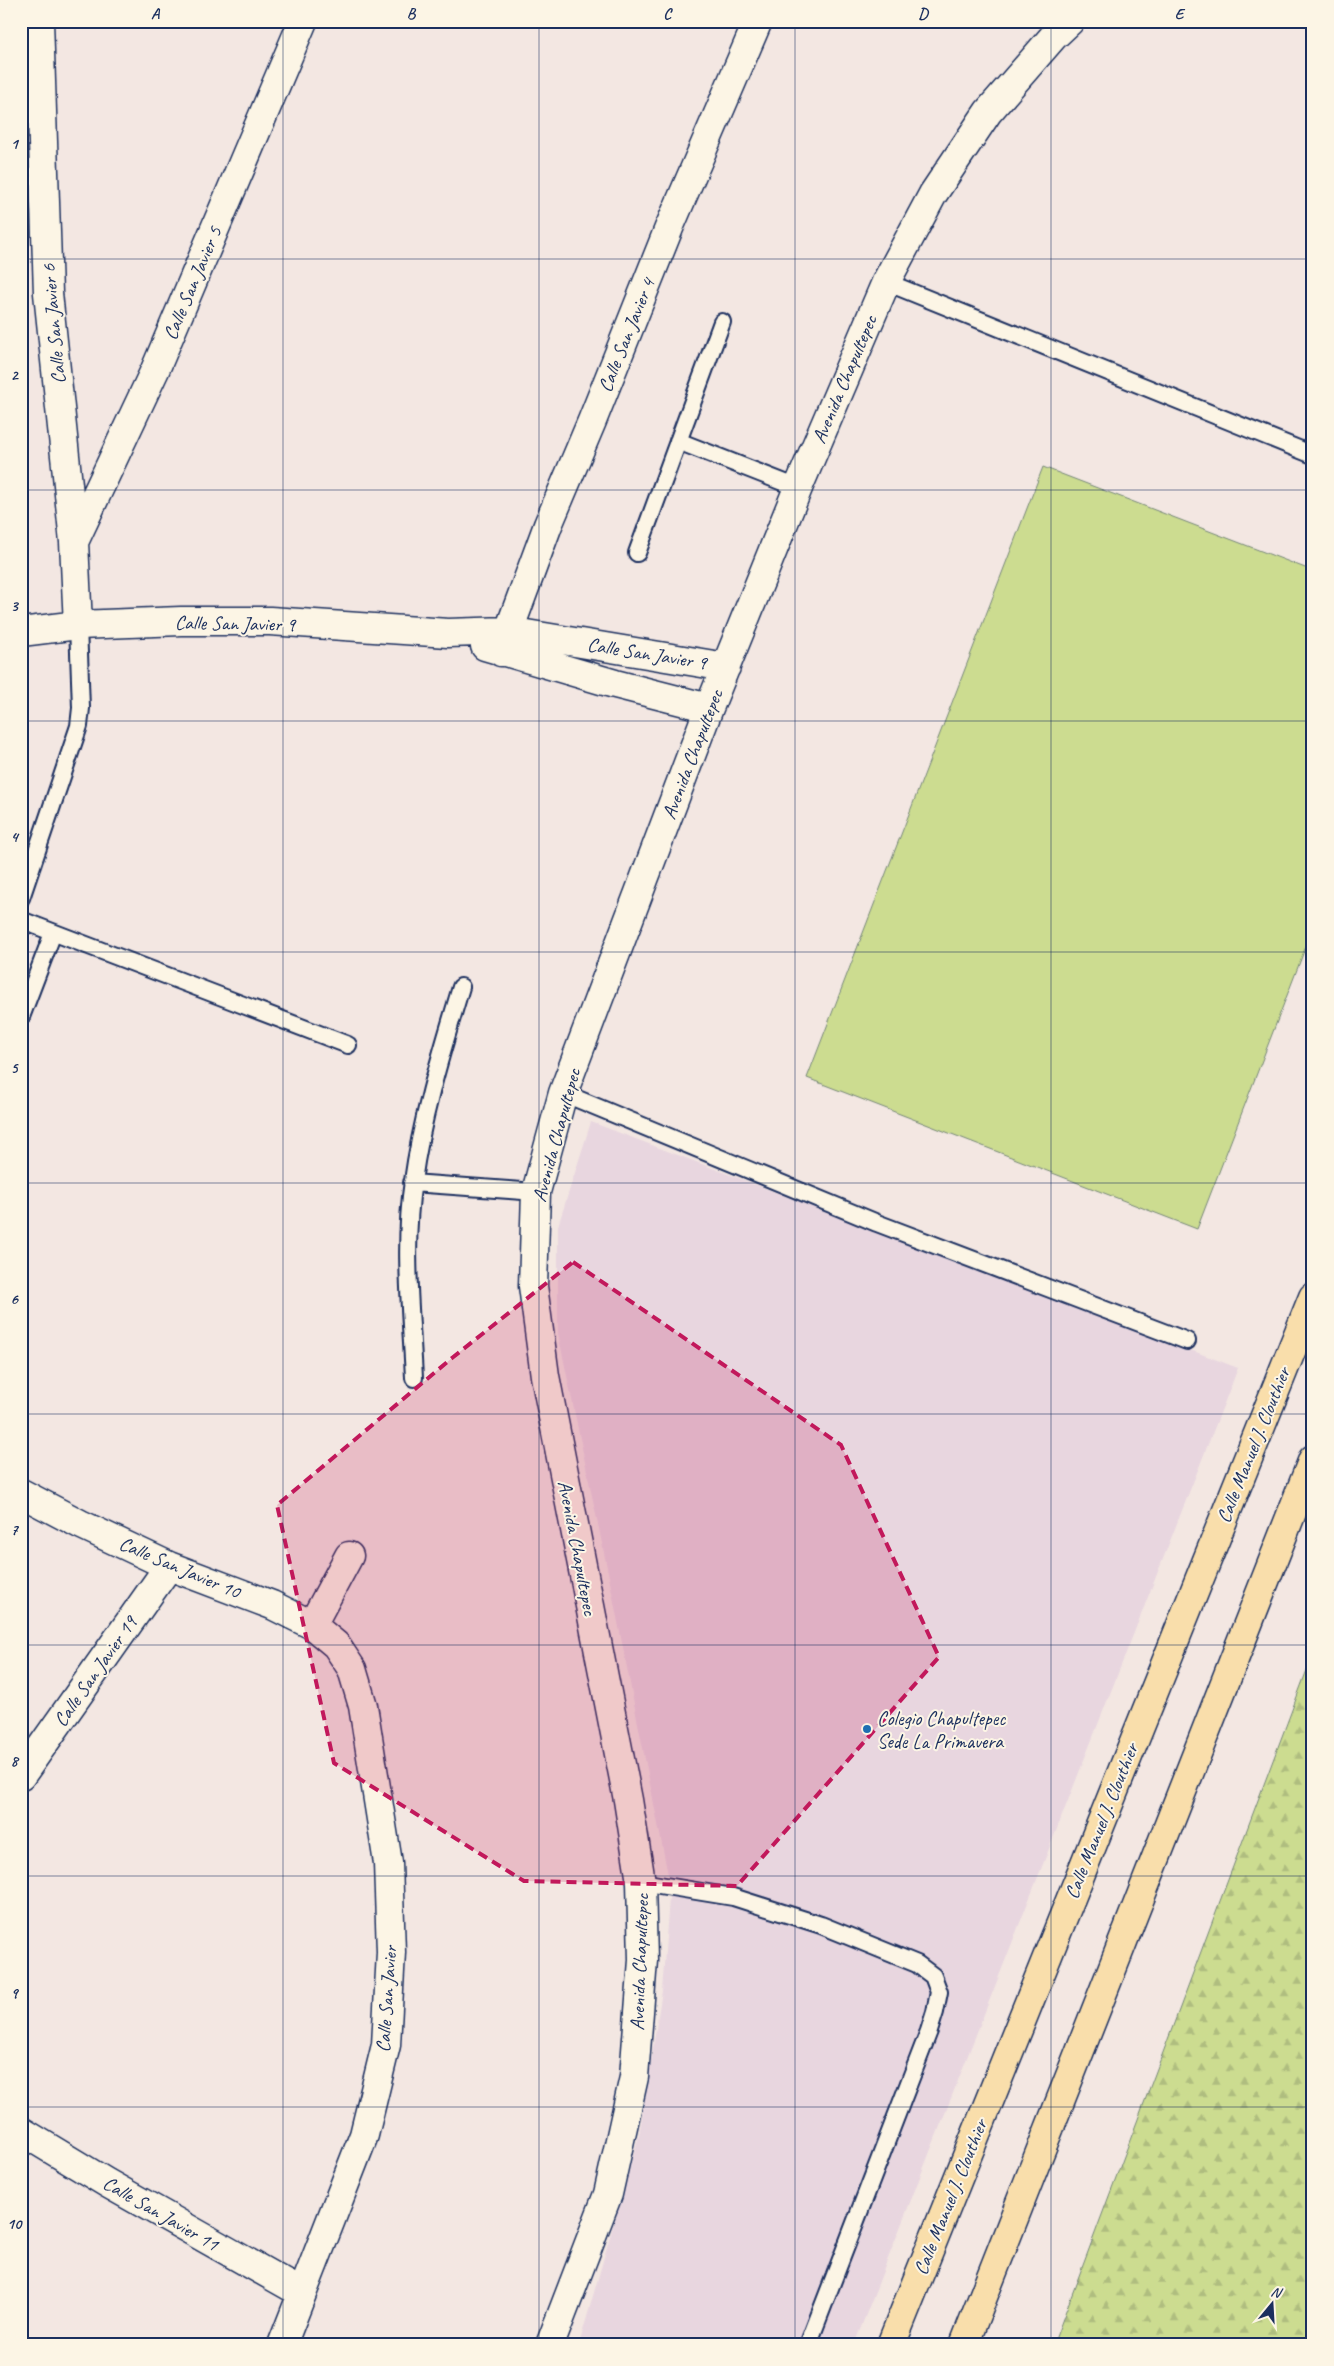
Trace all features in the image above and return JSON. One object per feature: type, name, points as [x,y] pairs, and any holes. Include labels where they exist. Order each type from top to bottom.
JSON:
[{"type":"main road","name":"Calle Manuel J. Clouthier","points":[[891,2345],[1313,1297]]},
{"type":"main road","points":[[964,2345],[1313,1459]]},
{"type":"street","name":"Calle San Javier 6","points":[[39,21],[48,293],[74,542],[78,626]]},
{"type":"street","name":"Calle San Javier 5","points":[[74,542],[155,370],[303,21]]},
{"type":"street","name":"Calle San Javier 4","points":[[504,642],[548,525],[592,421],[665,237],[758,21]]},
{"type":"street","name":"Avenida Chapultepec","points":[[550,2345],[608,2194],[634,2077],[643,1960],[641,1882],[628,1800],[545,1376],[534,1286],[536,1192],[563,1093],[709,708],[798,488],[886,282],[933,194],[988,112],[1053,37],[1070,21]]},
{"type":"street","name":"Calle San Javier 9","points":[[21,632],[78,626],[181,621],[270,621],[448,633],[504,642],[726,667]]},
{"type":"street","name":"Calle San Javier 9","points":[[504,642],[709,708]]},
{"type":"street","name":"Calle San Javier 10","points":[[21,1493],[80,1524],[169,1566],[272,1605],[312,1625],[336,1645]]},
{"type":"street","points":[[312,1625],[349,1556]]},
{"type":"street","name":"Calle San Javier 19","points":[[21,1776],[169,1566]]},
{"type":"street","name":"Calle San Javier","points":[[282,2345],[364,2135],[386,2045],[391,1952],[388,1863],[364,1706],[352,1669],[336,1645]]},
{"type":"street","name":"Calle San Javier 11","points":[[21,2131],[106,2183],[302,2293]]},
{"type":"lane","points":[[886,282],[1313,455]]},
{"type":"lane","points":[[637,553],[722,322]]},
{"type":"lane","points":[[678,441],[798,488]]},
{"type":"lane","points":[[21,898],[79,726],[81,708],[78,626]]},
{"type":"lane","points":[[21,920],[348,1045]]},
{"type":"lane","points":[[21,1017],[53,933]]},
{"type":"lane","points":[[414,1378],[409,1285],[409,1231],[412,1182],[437,1067],[461,987]]},
{"type":"lane","points":[[563,1093],[877,1223],[1187,1341]]},
{"type":"lane","points":[[412,1182],[536,1192]]},
{"type":"lane","points":[[641,1882],[733,1897],[821,1925],[917,1964],[933,1976],[936,1984],[938,1992],[935,2012],[808,2345]]},
{"type":"highlighted area","points":[[573,1262],[841,1445],[939,1657],[737,1886],[524,1881],[334,1763],[277,1505],[452,1358]]},
{"type":"shaded area","name":"Colegio Chapultepec Sede La Primavera","points":[[591,1122],[1238,1368],[854,2345],[579,2345],[639,2135],[662,1991],[670,1885],[558,1333],[558,1226]]},
{"type":"green space","points":[[1043,467],[1313,571],[1313,928],[1197,1229],[807,1078]]},
{"type":"green space","points":[[1313,1654],[1313,2345],[1053,2345]]},
{"type":"place","name":"Colegio Chapultepec Sede La Primavera","points":[[867,1729]]}]
